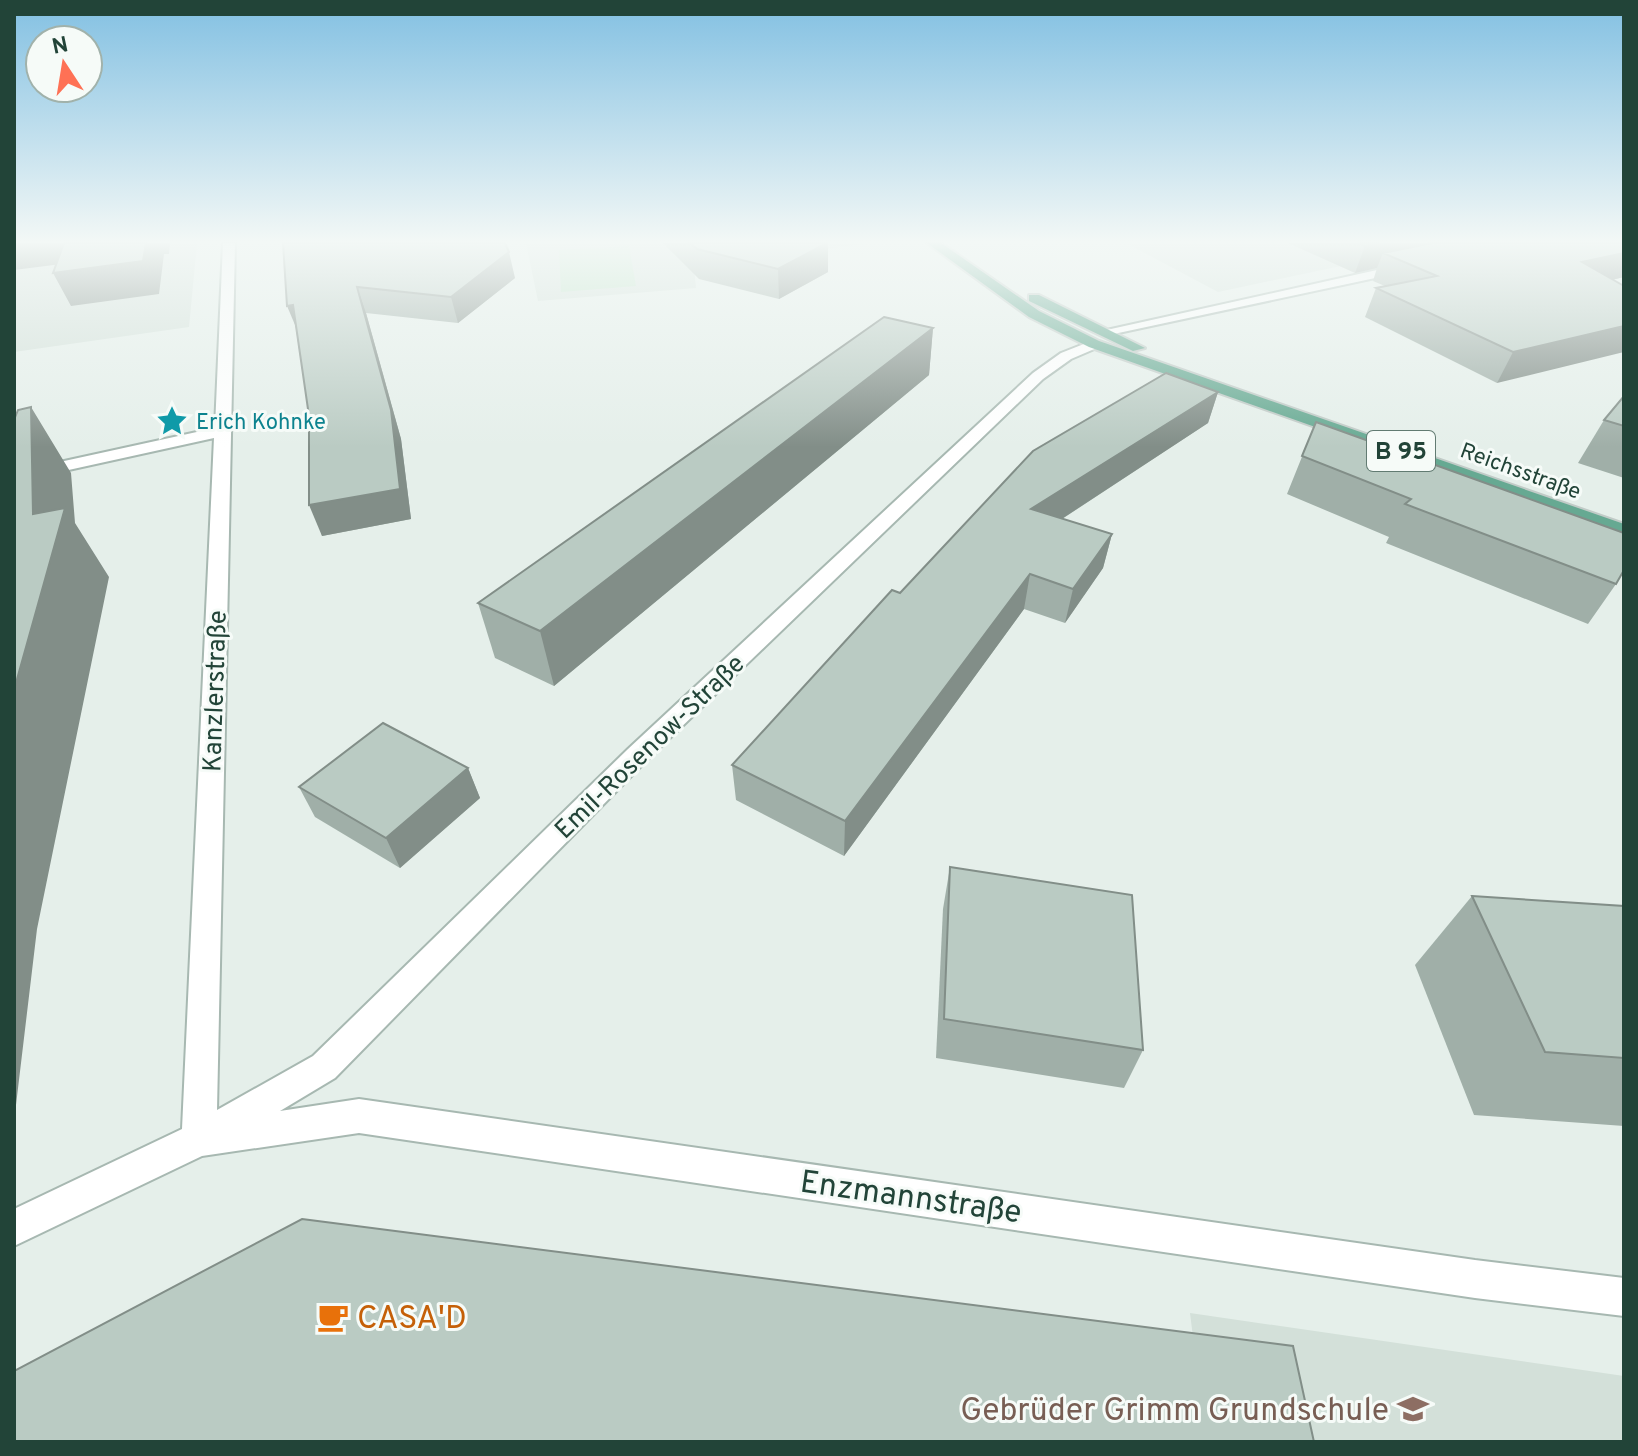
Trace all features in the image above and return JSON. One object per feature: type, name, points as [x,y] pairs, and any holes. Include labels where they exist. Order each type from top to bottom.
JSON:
[{"type":"main road","name":"Reichsstraße","points":[[1030,311],[1102,338],[1178,372],[1624,530]]},
{"type":"street","name":"Kanzlerstraße","points":[[199,1139],[227,311]]},
{"type":"street","name":"Emil-Rosenow-Straße","points":[[199,1139],[324,1067],[637,755],[1038,376],[1066,356],[1102,338],[1220,311]]},
{"type":"street","points":[[14,477],[223,431]]},
{"type":"street","name":"Enzmannstraße","points":[[199,1139],[359,1116],[1475,1279],[1624,1297]]},
{"type":"street","points":[[14,1228],[199,1139]]},
{"type":"shaded area","points":[[14,311],[191,311],[189,327],[14,352]]},
{"type":"shaded area","name":"Gebrüder Grimm Grundschule","points":[[1190,1313],[1624,1376],[1624,1442],[1206,1442]]},
{"type":"building","points":[[294,311],[364,311],[391,410],[400,489],[309,505],[309,416]]},
{"type":"building","points":[[1425,311],[1624,311],[1624,326],[1513,352]]},
{"type":"building","points":[[884,317],[933,328],[540,631],[478,603]]},
{"type":"building","points":[[1166,373],[1218,392],[1031,509],[1112,534],[1073,589],[1030,574],[845,821],[732,765],[892,590],[900,593],[1033,451]]},
{"type":"building","points":[[1624,396],[1624,426],[1604,420]]},
{"type":"building","points":[[31,407],[33,514],[65,508],[14,690],[14,420],[18,410]]},
{"type":"building","points":[[1316,422],[1624,533],[1624,570],[1616,584],[1405,504],[1411,499],[1302,456]]},
{"type":"building","points":[[383,723],[468,768],[386,838],[299,787]]},
{"type":"building","points":[[950,867],[1132,895],[1143,1050],[944,1019]]},
{"type":"building","points":[[1472,896],[1624,906],[1624,1058],[1545,1052]]},
{"type":"building","points":[[302,1219],[1293,1346],[1314,1442],[14,1442],[14,1371]]},
{"type":"place","name":"Erich Kohnke","points":[[172,421]]},
{"type":"place","name":"CASA'D","points":[[333,1317]]},
{"type":"place","name":"Gebrüder Grimm Grundschule","points":[[1413,1409]]}]
